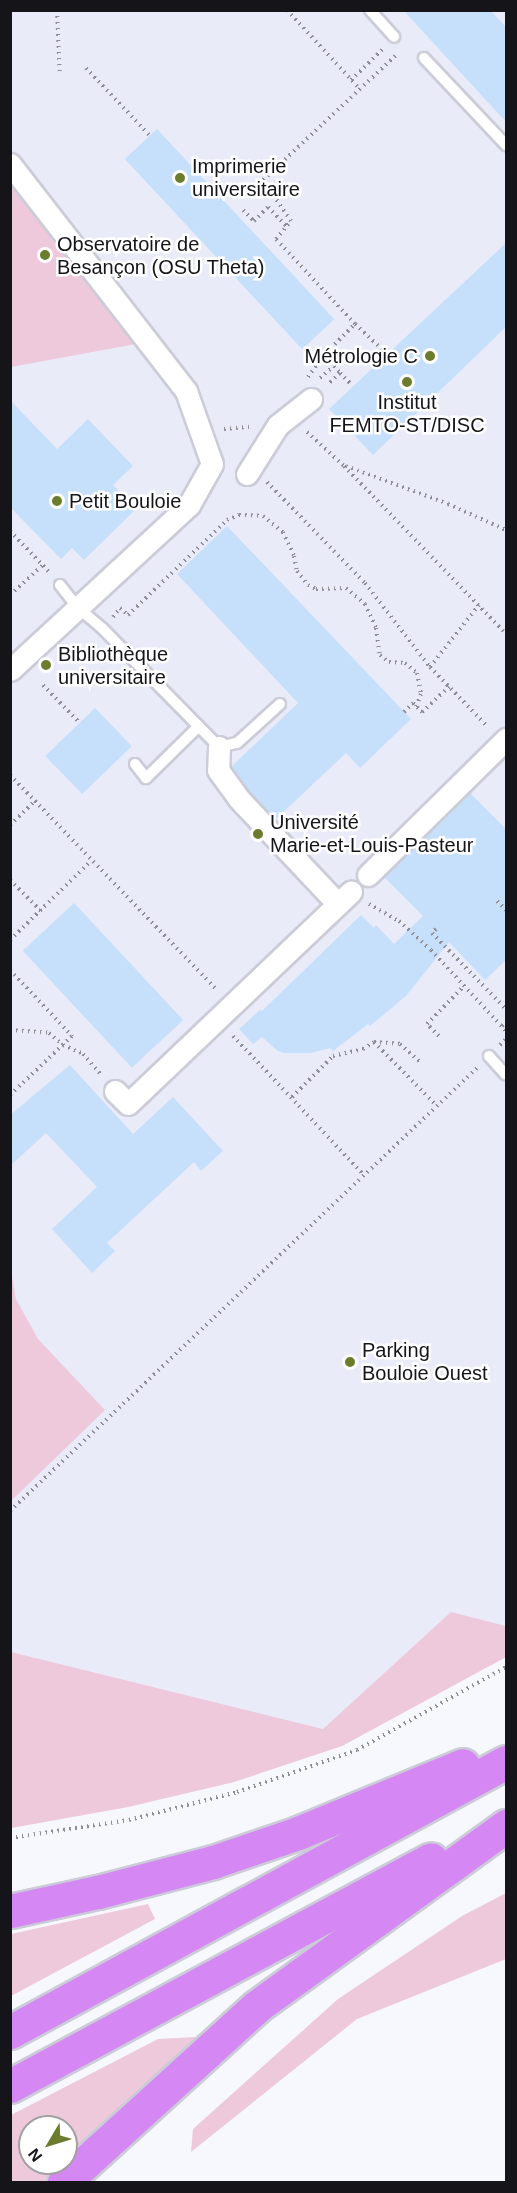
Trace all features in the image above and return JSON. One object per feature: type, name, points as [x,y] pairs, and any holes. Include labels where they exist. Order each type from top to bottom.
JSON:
[{"type":"highway","points":[[10,1911],[99,1892],[213,1862],[298,1833],[507,1747]]},
{"type":"highway","points":[[10,2032],[507,1762]]},
{"type":"highway","points":[[10,2086],[507,1819]]},
{"type":"highway","points":[[64,2182],[256,2007],[507,1826]]},
{"type":"street","points":[[10,164],[186,391],[212,464],[189,505],[10,670]]},
{"type":"street","points":[[253,476],[279,425],[317,394]]},
{"type":"street","points":[[369,875],[505,743]]},
{"type":"street","points":[[115,1091],[128,1104],[344,898],[239,799],[218,770],[219,747]]},
{"type":"lane","points":[[370,10],[394,37]]},
{"type":"lane","points":[[424,58],[507,145]]},
{"type":"lane","points":[[60,585],[77,607],[102,628],[219,747],[237,743],[280,704]]},
{"type":"lane","points":[[135,764],[146,778],[199,726]]},
{"type":"lane","points":[[489,1056],[507,1075]]},
{"type":"path","points":[[57,10],[60,76]]},
{"type":"path","points":[[287,10],[360,89]]},
{"type":"path","points":[[351,80],[394,37]]},
{"type":"path","points":[[384,351],[355,324],[276,239],[291,221],[263,180],[401,50]]},
{"type":"path","points":[[86,68],[150,136]]},
{"type":"path","points":[[243,210],[254,221],[268,207],[287,227]]},
{"type":"path","points":[[353,386],[334,366],[314,383],[308,376],[322,357],[355,324]]},
{"type":"path","points":[[317,394],[340,373]]},
{"type":"path","points":[[202,431],[279,425],[308,432],[507,634]]},
{"type":"path","points":[[344,466],[438,500],[507,530]]},
{"type":"path","points":[[253,476],[276,488],[365,583],[430,667],[505,743]]},
{"type":"path","points":[[113,617],[120,608],[128,615],[227,520],[239,515],[263,516],[283,532],[294,556],[297,571],[308,585],[316,589],[346,588],[365,604],[376,628],[380,655],[389,662],[405,663],[417,674],[421,694],[416,706]]},
{"type":"path","points":[[10,531],[43,565],[10,595]]},
{"type":"path","points":[[430,667],[479,605]]},
{"type":"path","points":[[44,685],[79,722]]},
{"type":"path","points":[[404,712],[413,703],[422,712],[449,687]]},
{"type":"path","points":[[10,775],[91,861],[225,1013],[291,1097],[364,1175]]},
{"type":"path","points":[[10,825],[35,801]]},
{"type":"path","points":[[10,940],[91,861]]},
{"type":"path","points":[[10,880],[40,911]]},
{"type":"path","points":[[344,898],[399,921],[431,950],[507,1031]]},
{"type":"path","points":[[497,901],[507,910]]},
{"type":"path","points":[[436,929],[432,933],[507,1009]]},
{"type":"path","points":[[10,970],[72,1036],[10,1095]]},
{"type":"path","points":[[439,1036],[427,1024],[464,986]]},
{"type":"path","points":[[502,1026],[507,1022]]},
{"type":"path","points":[[10,1030],[49,1033],[63,1045],[83,1054],[91,1063]]},
{"type":"path","points":[[291,1097],[333,1056],[363,1050],[374,1042],[400,1044],[420,1062]]},
{"type":"path","points":[[374,1042],[437,1106]]},
{"type":"path","points":[[10,1511],[489,1056]]},
{"type":"path","points":[[10,1838],[129,1820],[237,1792],[357,1750],[507,1667]]},
{"type":"shaded area","name":"Université Marie-et-Louis-Pasteur","points":[[11,11],[506,11],[506,1657],[342,1746],[234,1782],[128,1807],[11,1828]]},
{"type":"shaded area","name":"Observatoire de Besançon (OSU Theta)","points":[[11,169],[147,342],[11,367]]},
{"type":"shaded area","points":[[10,1266],[16,1299],[38,1339],[105,1410],[11,1501]]},
{"type":"shaded area","points":[[451,1612],[506,1626],[506,1657],[342,1746],[234,1782],[128,1807],[11,1828],[11,1652],[323,1729]]},
{"type":"shaded area","points":[[506,1893],[506,1959],[357,2019],[191,2152],[193,2129],[338,1999],[462,1916]]},
{"type":"shaded area","points":[[148,1904],[155,1919],[11,1996],[11,1934]]},
{"type":"shaded area","points":[[196,2037],[78,2151],[78,2115],[18,2115],[18,2175],[53,2175],[46,2182],[11,2182],[11,2115],[158,2039]]},
{"type":"building","points":[[403,10],[490,10],[507,28],[507,123]]},
{"type":"building","points":[[157,129],[334,319],[302,349],[125,159]]},
{"type":"building","name":"Métrologie C","points":[[507,242],[507,326],[373,455],[329,409]]},
{"type":"building","points":[[10,400],[57,449],[88,419],[133,466],[113,485],[136,509],[84,560],[72,548],[61,559],[10,507]]},
{"type":"building","points":[[227,526],[411,719],[360,768],[346,753],[276,819],[249,791],[231,767],[298,703],[177,574]]},
{"type":"building","points":[[95,708],[132,746],[82,794],[45,756]]},
{"type":"building","points":[[470,793],[507,830],[507,959],[485,980],[449,942],[406,996],[370,1026],[368,1024],[333,1051],[330,1048],[311,1053],[284,1053],[278,1051],[262,1037],[253,1044],[239,1029],[260,1010],[262,1011],[361,915],[374,928],[376,925],[394,944],[423,916],[384,877]]},
{"type":"building","points":[[74,903],[183,1020],[132,1068],[23,951]]},
{"type":"building","points":[[70,1065],[133,1134],[173,1097],[223,1151],[201,1171],[194,1162],[107,1243],[115,1251],[92,1273],[52,1229],[97,1187],[46,1133],[10,1166],[10,1115]]},
{"type":"place","name":"Imprimerie universitaire","points":[[180,178]]},
{"type":"place","name":"Observatoire de Besançon (OSU Theta)","points":[[45,255]]},
{"type":"place","name":"Métrologie C","points":[[430,356]]},
{"type":"place","name":"Institut FEMTO-ST/DISC","points":[[407,382]]},
{"type":"place","name":"Petit Bouloie","points":[[57,501]]},
{"type":"place","name":"Bibliothèque universitaire","points":[[46,665]]},
{"type":"place","name":"Université Marie-et-Louis-Pasteur","points":[[258,834]]},
{"type":"place","name":"Parking Bouloie Ouest","points":[[350,1362]]}]
